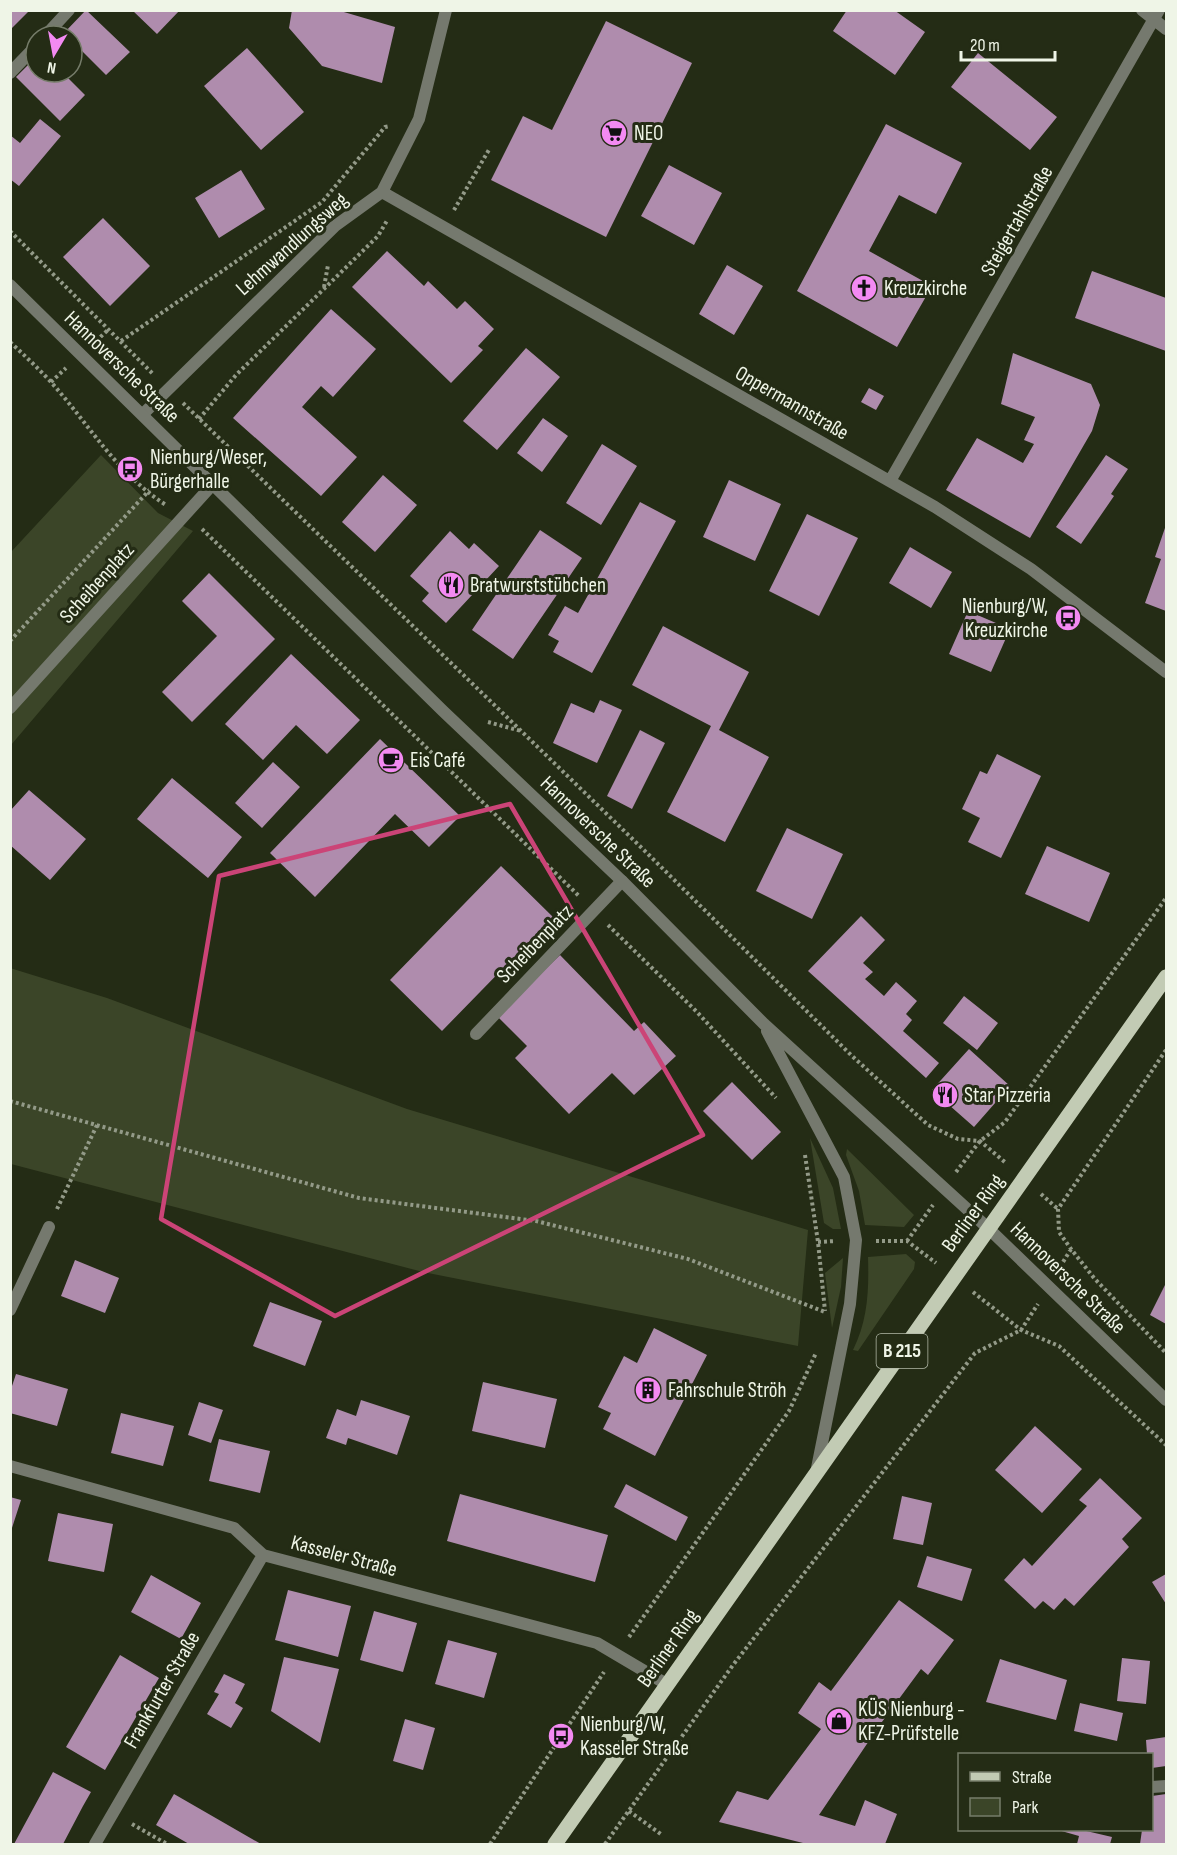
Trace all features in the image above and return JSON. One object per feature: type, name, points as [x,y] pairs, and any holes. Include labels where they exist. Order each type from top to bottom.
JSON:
[{"type":"main road","name":"Berliner Ring","points":[[555,1845],[1167,977]]},
{"type":"street","points":[[56,24],[69,10]]},
{"type":"street","name":"Lehmwandlungsweg","points":[[143,414],[335,225],[382,192],[419,119],[446,10]]},
{"type":"street","points":[[1142,10],[1157,15],[1167,29]]},
{"type":"street","name":"Steigertahlstraße","points":[[891,482],[1157,15]]},
{"type":"street","points":[[10,73],[24,58]]},
{"type":"street","name":"Oppermannstraße","points":[[382,192],[891,482],[1031,570],[1167,672]]},
{"type":"street","name":"Hannoversche Straße","points":[[10,285],[443,711],[622,881],[764,1024],[989,1229],[1167,1400]]},
{"type":"street","name":"Scheibenplatz","points":[[10,708],[213,484]]},
{"type":"street","name":"Scheibenplatz","points":[[476,1034],[622,881]]},
{"type":"street","name":"Berliner Ring","points":[[764,1024],[844,1177],[856,1240],[850,1304],[816,1474]]},
{"type":"street","points":[[10,1310],[49,1227]]},
{"type":"street","name":"Kasseler Straße","points":[[10,1466],[234,1528],[263,1555],[597,1643],[668,1685]]},
{"type":"street","name":"Frankfurter Straße","points":[[95,1845],[263,1555]]},
{"type":"path","points":[[121,341],[322,202],[386,127],[419,119]]},
{"type":"path","points":[[444,228],[490,148]]},
{"type":"path","points":[[199,419],[236,375],[378,236],[399,202]]},
{"type":"path","points":[[10,231],[199,419],[615,822],[852,1056],[928,1125],[958,1139],[980,1141]]},
{"type":"path","points":[[10,342],[51,382],[111,459],[146,492],[196,523],[697,1012],[784,1107]]},
{"type":"path","points":[[10,641],[183,454]]},
{"type":"path","points":[[970,1153],[980,1141],[1005,1122],[1167,898]]},
{"type":"path","points":[[1167,1050],[1058,1209],[1059,1232],[1071,1249],[1094,1278],[1167,1353]]},
{"type":"path","points":[[10,1101],[359,1198],[536,1221],[688,1259],[825,1312]]},
{"type":"path","points":[[49,1227],[98,1124]]},
{"type":"path","points":[[805,1152],[818,1242],[825,1312],[823,1323]]},
{"type":"path","points":[[605,1845],[733,1665],[975,1353],[1021,1330],[1059,1346],[1167,1445]]},
{"type":"path","points":[[490,1845],[616,1654],[789,1411],[820,1345]]},
{"type":"path","points":[[629,1811],[662,1835]]},
{"type":"path","points":[[113,1813],[167,1845]]},
{"type":"highlighted area","points":[[510,804],[703,1135],[335,1316],[161,1219],[219,876]]},
{"type":"green space","points":[[101,455],[158,513],[193,531],[11,745],[11,552]]},
{"type":"green space","points":[[10,968],[107,998],[407,1109],[808,1230],[798,1346],[423,1272],[11,1164]]},
{"type":"green space","points":[[810,1138],[833,1188],[841,1229],[833,1229],[824,1223]]},
{"type":"green space","points":[[847,1149],[914,1215],[904,1227],[865,1225],[859,1191],[846,1155]]},
{"type":"green space","points":[[906,1254],[915,1262],[914,1269],[858,1351],[853,1350],[862,1327],[866,1305],[868,1257]]},
{"type":"green space","points":[[843,1258],[841,1287],[832,1328],[825,1273]]},
{"type":"building","points":[[10,10],[30,10],[10,30]]},
{"type":"building","points":[[86,10],[130,52],[106,75],[84,53],[84,24],[73,24]]},
{"type":"building","points":[[132,10],[180,10],[157,34]]},
{"type":"building","points":[[292,10],[337,10],[395,27],[382,83],[322,66],[289,28]]},
{"type":"building","points":[[847,10],[894,10],[925,32],[895,75],[833,31]]},
{"type":"building","points":[[606,21],[692,63],[606,237],[491,180],[523,116],[552,130]]},
{"type":"building","points":[[247,48],[304,112],[261,150],[204,86]]},
{"type":"building","points":[[978,53],[1057,117],[1030,150],[951,87]]},
{"type":"building","points":[[24,69],[24,84],[74,84],[85,95],[60,121],[16,77]]},
{"type":"building","points":[[40,119],[61,136],[19,186],[10,179],[10,135],[20,143]]},
{"type":"building","points":[[886,124],[962,163],[936,214],[899,195],[869,251],[932,286],[897,347],[797,291]]},
{"type":"building","points":[[669,165],[722,193],[694,245],[641,216]]},
{"type":"building","points":[[241,170],[265,209],[219,238],[195,198]]},
{"type":"building","points":[[103,218],[150,266],[110,306],[63,257]]},
{"type":"building","points":[[387,251],[424,286],[428,281],[457,309],[465,301],[494,329],[478,346],[483,350],[451,383],[352,287]]},
{"type":"building","points":[[727,265],[763,286],[734,335],[699,314]]},
{"type":"building","points":[[1092,271],[1166,298],[1166,351],[1075,318]]},
{"type":"building","points":[[331,309],[376,349],[333,397],[321,386],[302,407],[357,457],[321,496],[233,418]]},
{"type":"building","points":[[526,348],[560,377],[497,450],[463,421]]},
{"type":"building","points":[[1013,353],[1091,384],[1100,405],[1092,431],[1030,538],[946,490],[977,438],[1023,463],[1034,444],[1024,440],[1035,417],[1001,404]]},
{"type":"building","points":[[869,388],[884,396],[876,410],[861,402]]},
{"type":"building","points":[[543,418],[568,436],[542,472],[517,453]]},
{"type":"building","points":[[602,444],[637,466],[601,525],[566,503]]},
{"type":"building","points":[[1106,455],[1128,469],[1111,494],[1114,496],[1081,544],[1056,527]]},
{"type":"building","points":[[383,475],[417,505],[375,552],[342,522]]},
{"type":"building","points":[[729,480],[781,504],[755,561],[703,537]]},
{"type":"building","points":[[640,502],[676,521],[592,673],[553,652],[559,641],[548,635],[565,606],[578,613]]},
{"type":"building","points":[[807,514],[858,538],[819,616],[769,591]]},
{"type":"building","points":[[1166,525],[1166,611],[1145,603],[1161,559],[1155,557]]},
{"type":"building","points":[[540,530],[582,558],[513,659],[472,630]]},
{"type":"building","name":"Bratwurststübchen","points":[[450,531],[469,549],[474,543],[499,566],[446,623],[422,601],[429,593],[410,576]]},
{"type":"building","points":[[910,547],[952,572],[931,608],[889,583]]},
{"type":"building","points":[[209,573],[275,639],[192,722],[162,692],[217,636],[182,601]]},
{"type":"building","points":[[968,611],[1010,629],[991,672],[949,654]]},
{"type":"building","points":[[663,626],[749,672],[719,730],[769,757],[725,842],[667,812],[711,726],[632,685]]},
{"type":"building","points":[[291,654],[360,720],[327,754],[296,725],[263,760],[225,724]]},
{"type":"building","points":[[600,700],[622,710],[597,763],[553,743],[571,703],[594,713]]},
{"type":"building","points":[[640,730],[665,743],[632,809],[607,796]]},
{"type":"building","points":[[380,739],[460,816],[429,847],[395,814],[315,897],[270,853]]},
{"type":"building","points":[[997,754],[1041,776],[1001,858],[968,842],[980,818],[962,809],[980,771],[987,774]]},
{"type":"building","points":[[273,762],[300,787],[262,828],[235,803]]},
{"type":"building","points":[[172,778],[242,837],[208,878],[137,819]]},
{"type":"building","points":[[29,790],[86,839],[50,880],[10,845],[10,811]]},
{"type":"building","points":[[787,828],[843,854],[812,919],[756,891]]},
{"type":"building","points":[[1047,846],[1110,873],[1089,922],[1025,894]]},
{"type":"building","points":[[501,866],[553,917],[442,1031],[390,980]]},
{"type":"building","points":[[861,916],[885,940],[863,963],[873,972],[865,979],[884,996],[896,982],[917,1001],[906,1014],[912,1020],[903,1031],[939,1063],[926,1078],[808,971]]},
{"type":"building","points":[[560,955],[634,1031],[644,1022],[676,1056],[634,1095],[612,1073],[569,1114],[515,1058],[527,1046],[497,1016]]},
{"type":"building","points":[[964,996],[998,1023],[977,1050],[943,1023]]},
{"type":"building","points":[[969,1049],[1010,1086],[974,1127],[932,1090]]},
{"type":"building","points":[[732,1082],[781,1132],[752,1160],[703,1111]]},
{"type":"building","points":[[75,1260],[119,1278],[105,1313],[61,1296]]},
{"type":"building","points":[[1166,1283],[1166,1324],[1150,1315]]},
{"type":"building","points":[[270,1302],[322,1321],[305,1366],[253,1346]]},
{"type":"building","name":"Fahrschule Ströh","points":[[654,1328],[707,1355],[655,1456],[603,1429],[611,1413],[598,1407],[624,1356],[637,1363]]},
{"type":"building","points":[[16,1374],[68,1389],[57,1426],[10,1413],[10,1392]]},
{"type":"building","points":[[483,1382],[557,1399],[545,1448],[472,1431]]},
{"type":"building","points":[[361,1400],[410,1416],[397,1455],[348,1438],[346,1445],[326,1438],[337,1409],[356,1416]]},
{"type":"building","points":[[199,1402],[223,1410],[211,1443],[188,1435]]},
{"type":"building","points":[[121,1413],[174,1426],[163,1466],[111,1453]]},
{"type":"building","points":[[1035,1426],[1082,1469],[1042,1513],[995,1470]]},
{"type":"building","points":[[219,1439],[270,1451],[260,1493],[209,1481]]},
{"type":"building","points":[[1100,1478],[1142,1518],[1122,1539],[1129,1547],[1074,1606],[1065,1598],[1054,1610],[1043,1601],[1035,1609],[1004,1580],[1024,1558],[1032,1566],[1087,1506],[1079,1500]]},
{"type":"building","points":[[626,1484],[688,1517],[676,1541],[614,1507]]},
{"type":"building","points":[[460,1494],[608,1535],[595,1582],[447,1541]]},
{"type":"building","points":[[902,1496],[932,1503],[923,1545],[893,1539]]},
{"type":"building","points":[[10,1497],[21,1500],[11,1531],[10,1531]]},
{"type":"building","points":[[58,1513],[113,1524],[104,1572],[48,1561]]},
{"type":"building","points":[[927,1556],[972,1569],[962,1601],[917,1587]]},
{"type":"building","points":[[1166,1574],[1166,1604],[1152,1582]]},
{"type":"building","points":[[151,1575],[201,1603],[181,1639],[131,1612]]},
{"type":"building","points":[[288,1590],[351,1606],[338,1657],[275,1640]]},
{"type":"building","points":[[899,1600],[954,1640],[928,1675],[921,1669],[819,1815],[855,1826],[865,1800],[897,1814],[885,1844],[807,1844],[719,1822],[737,1791],[768,1800],[821,1729],[798,1713],[819,1682],[831,1691]]},
{"type":"building","points":[[374,1611],[417,1623],[403,1672],[360,1660]]},
{"type":"building","points":[[448,1640],[497,1653],[484,1698],[435,1684]]},
{"type":"building","points":[[120,1655],[159,1678],[105,1770],[66,1747]]},
{"type":"building","points":[[284,1657],[339,1669],[320,1743],[271,1711]]},
{"type":"building","points":[[1122,1658],[1150,1661],[1146,1704],[1117,1701]]},
{"type":"building","points":[[1000,1659],[1067,1680],[1056,1720],[986,1702]]},
{"type":"building","points":[[224,1674],[245,1684],[235,1703],[243,1708],[231,1728],[207,1714],[219,1694],[214,1692]]},
{"type":"building","points":[[1080,1703],[1123,1713],[1117,1741],[1074,1731]]},
{"type":"building","points":[[405,1719],[435,1728],[423,1770],[393,1761]]},
{"type":"building","points":[[1166,1737],[1166,1766],[1153,1768],[1153,1753],[1147,1753],[1146,1740]]},
{"type":"building","points":[[53,1772],[91,1792],[63,1844],[14,1844]]},
{"type":"building","points":[[174,1794],[261,1844],[189,1844],[156,1825]]},
{"type":"building","points":[[1166,1794],[1166,1844],[1140,1844],[1142,1831],[1153,1831],[1153,1796]]},
{"type":"building","points":[[1062,1831],[1086,1831],[1112,1837],[1110,1844],[1077,1844],[1079,1836]]},
{"type":"place","name":"NEO","points":[[614,133]]},
{"type":"place","name":"Kreuzkirche","points":[[864,288]]},
{"type":"place","name":"Nienburg/Weser, Bürgerhalle","points":[[130,469]]},
{"type":"place","name":"Bratwurststübchen","points":[[451,585]]},
{"type":"place","name":"Nienburg/W, Kreuzkirche","points":[[1068,618]]},
{"type":"place","name":"Eis Café","points":[[391,760]]},
{"type":"place","name":"Star Pizzeria","points":[[945,1095]]},
{"type":"place","name":"Fahrschule Ströh","points":[[648,1390]]},
{"type":"place","name":"KÜS Nienburg - KFZ-Prüfstelle","points":[[839,1721]]},
{"type":"place","name":"Nienburg/W, Kasseler Straße","points":[[561,1736]]}]
